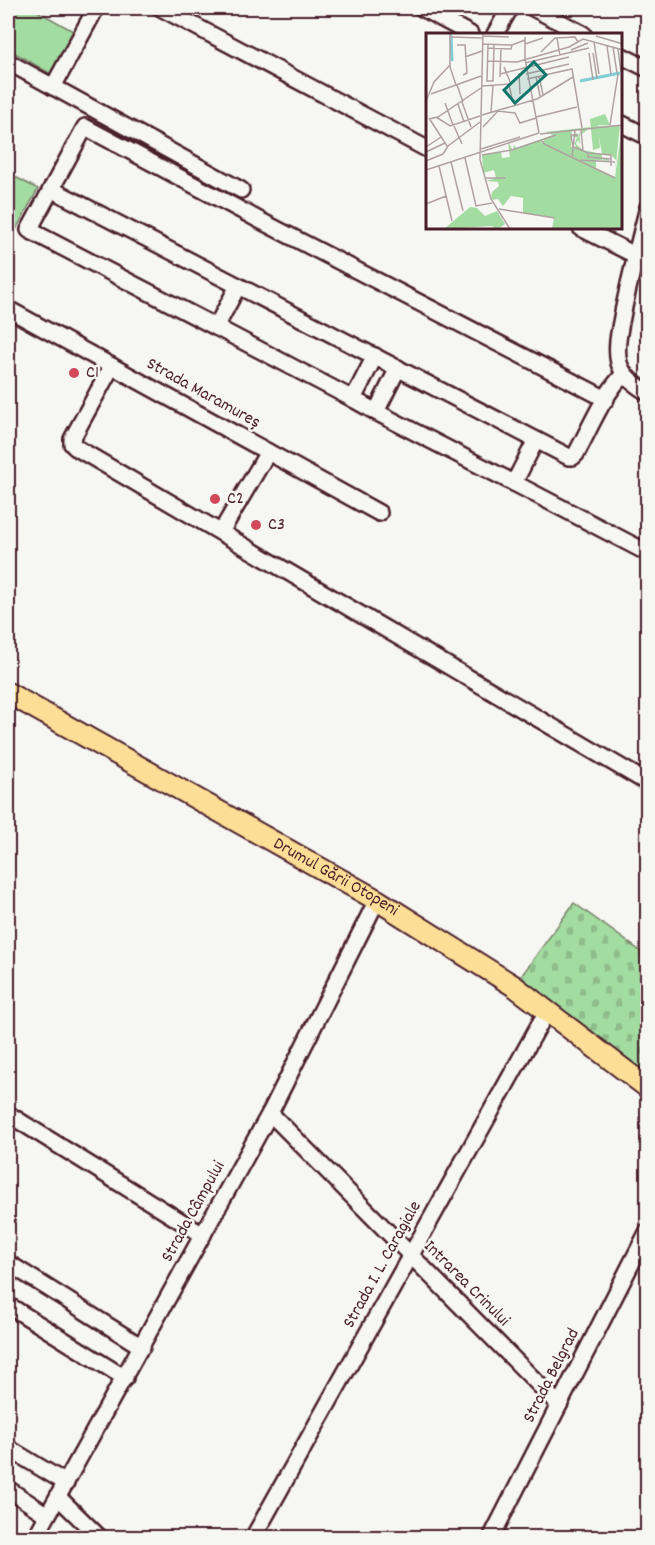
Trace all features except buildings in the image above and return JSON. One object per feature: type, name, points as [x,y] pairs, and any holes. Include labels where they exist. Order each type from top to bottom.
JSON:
[{"type":"main road","name":"Drumul Gării Otopeni","points":[[8,693],[377,900],[506,981],[648,1088]]},
{"type":"street","points":[[53,87],[96,8]]},
{"type":"street","points":[[161,8],[426,148]]},
{"type":"street","points":[[422,8],[468,33]]},
{"type":"street","points":[[496,33],[510,8]]},
{"type":"street","points":[[534,8],[581,33]]},
{"type":"street","points":[[622,56],[648,69]]},
{"type":"street","points":[[8,62],[241,190]]},
{"type":"street","points":[[622,124],[648,137]]},
{"type":"street","points":[[606,399],[261,221],[85,127],[29,231],[648,553]]},
{"type":"street","points":[[51,189],[569,457],[573,457],[616,381],[624,374]]},
{"type":"street","points":[[648,207],[635,255],[619,337],[619,363],[624,374],[633,384],[648,393]]},
{"type":"street","points":[[585,230],[635,255]]},
{"type":"street","points":[[216,327],[238,285]]},
{"type":"street","name":"Strada Maramureș","points":[[8,309],[380,513]]},
{"type":"street","points":[[353,399],[375,356]]},
{"type":"street","points":[[112,366],[72,439],[75,447],[648,783]]},
{"type":"street","points":[[376,412],[398,368]]},
{"type":"street","points":[[514,483],[536,440]]},
{"type":"street","points":[[221,532],[267,452]]},
{"type":"street","name":"Strada Câmpului","points":[[35,1538],[270,1113],[377,900]]},
{"type":"street","name":"Strada I. L. Caragiale","points":[[253,1538],[547,1011]]},
{"type":"street","name":"Intrarea Crinului","points":[[270,1113],[559,1405]]},
{"type":"street","points":[[8,1114],[203,1235]]},
{"type":"street","name":"Strada Belgrad","points":[[491,1538],[648,1231]]},
{"type":"street","points":[[8,1263],[142,1347]]},
{"type":"street","points":[[8,1305],[125,1378]]},
{"type":"street","points":[[8,1448],[62,1490],[100,1538]]},
{"type":"street","points":[[8,1489],[47,1515]]},
{"type":"green space","points":[[8,8],[32,8],[75,32],[51,74],[8,49]]},
{"type":"green space","points":[[8,173],[38,189],[13,235],[8,232]]},
{"type":"green space","points":[[574,903],[647,956],[647,1088],[514,986]]},
{"type":"place","name":"C1","points":[[74,373]]},
{"type":"place","name":"C2","points":[[215,499]]},
{"type":"place","name":"C3","points":[[256,525]]}]
